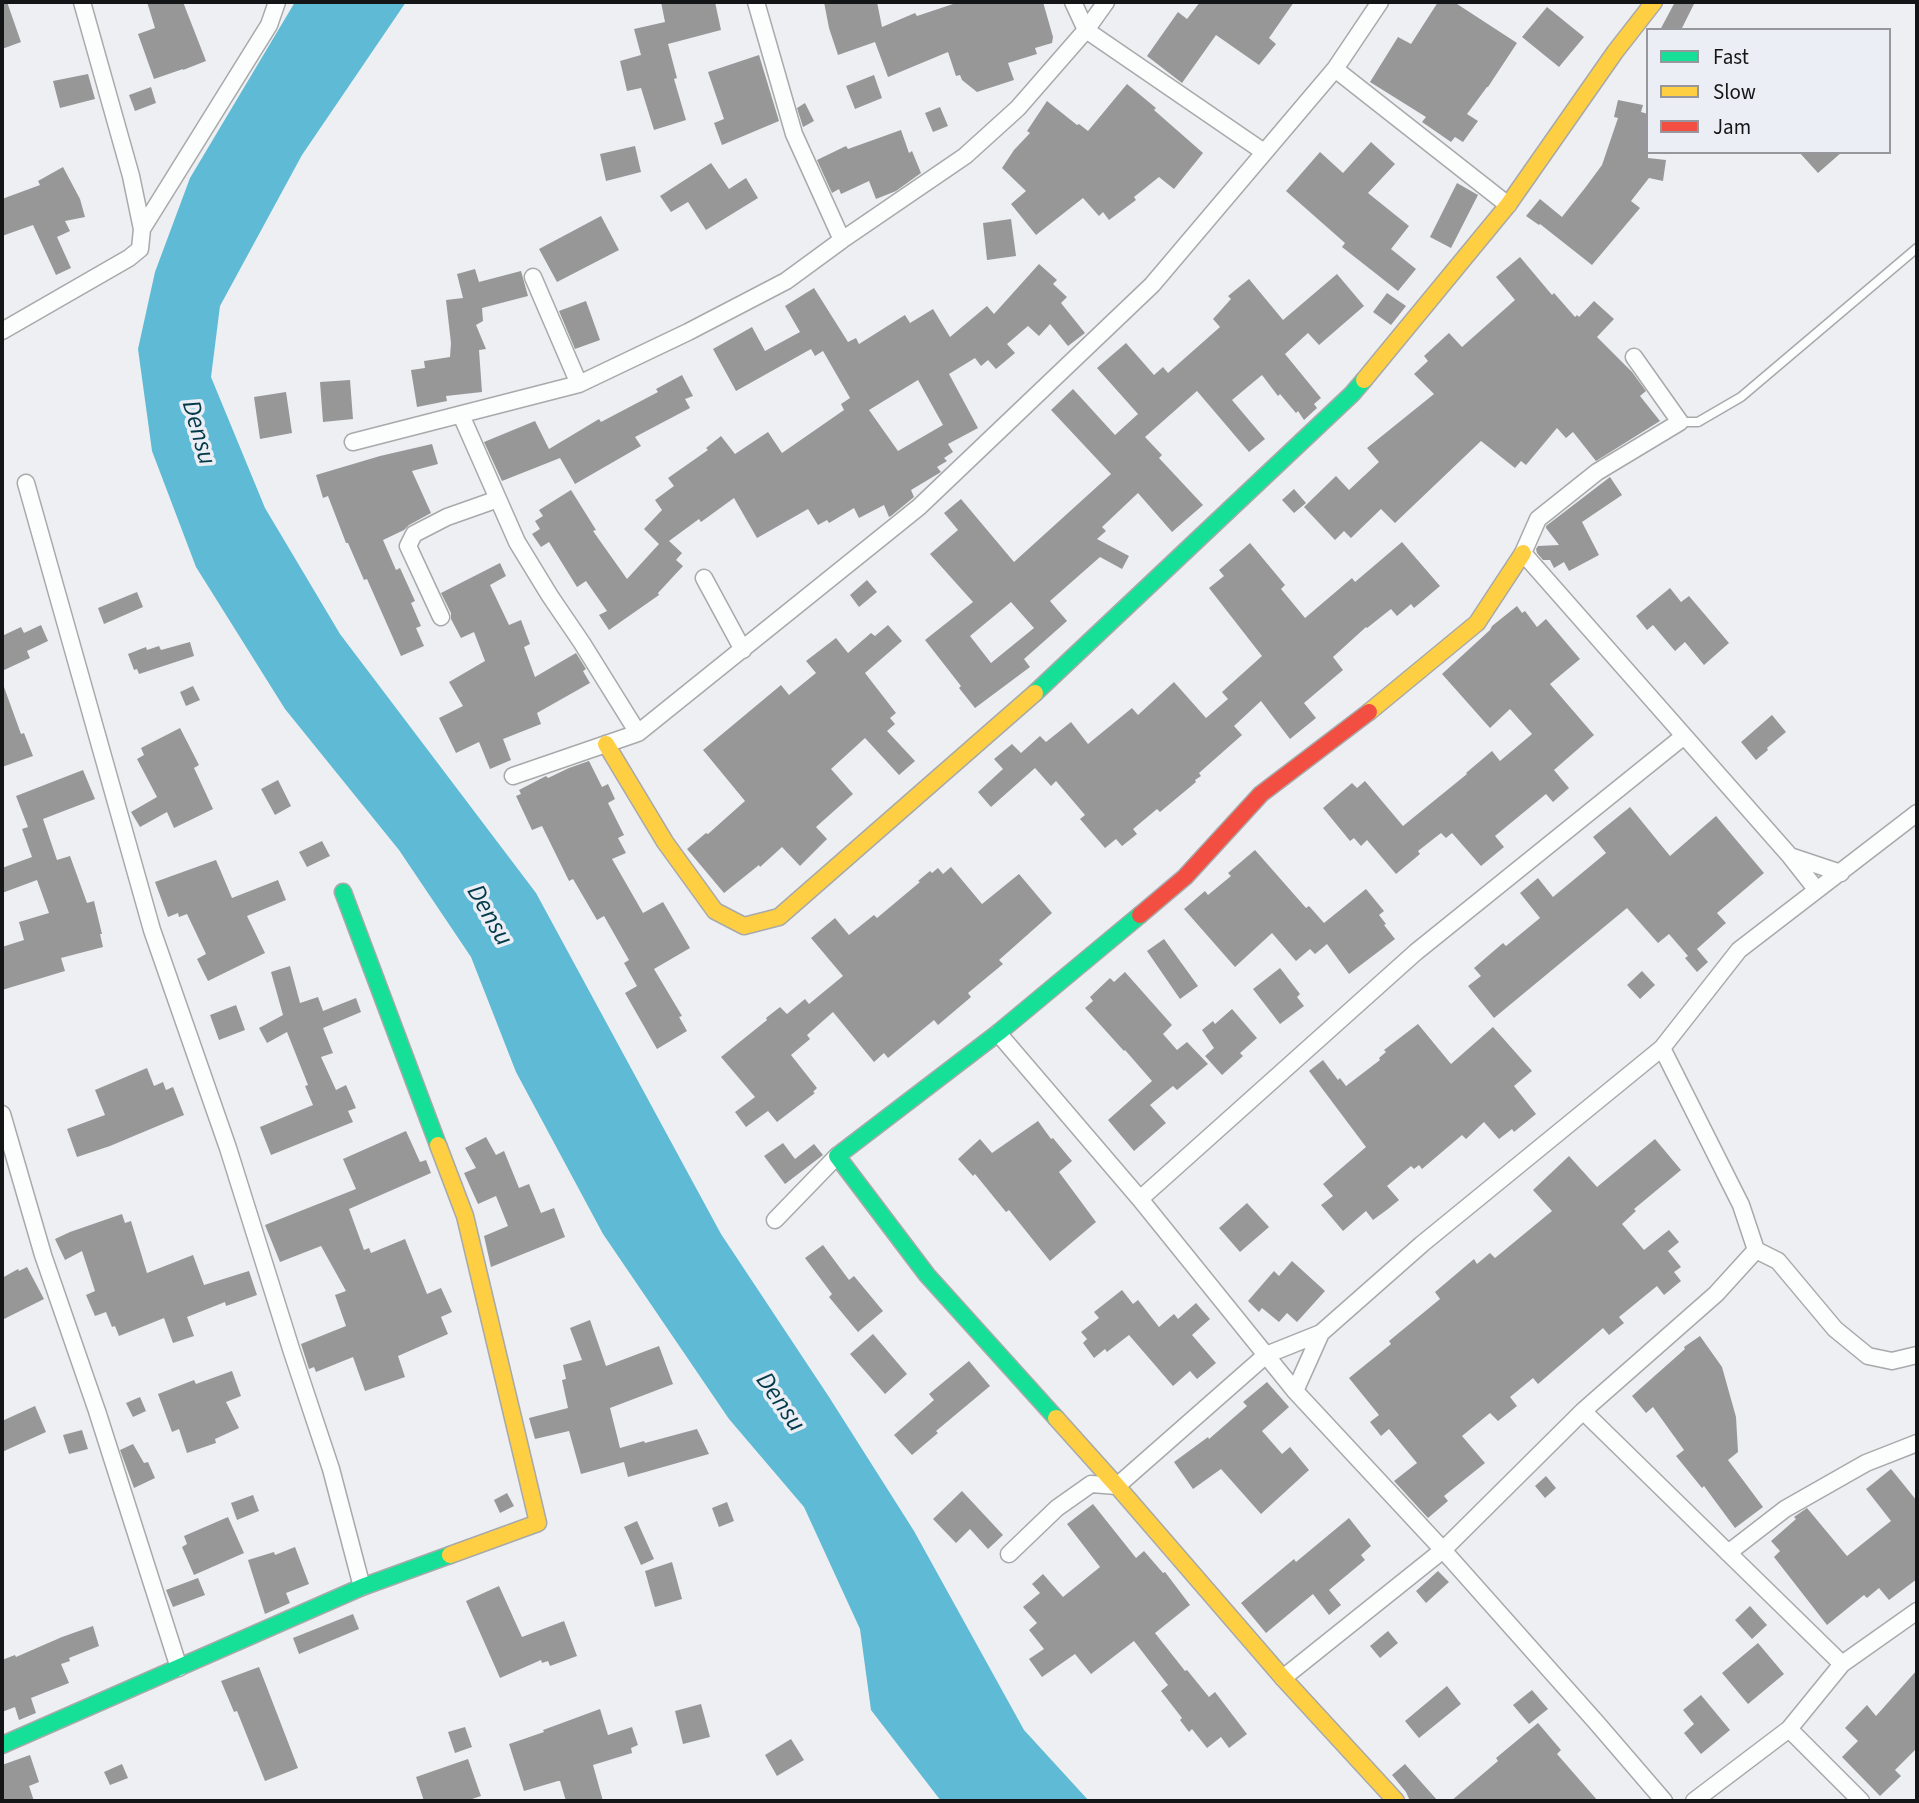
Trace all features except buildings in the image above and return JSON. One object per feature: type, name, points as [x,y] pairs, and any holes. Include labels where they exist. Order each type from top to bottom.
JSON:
[{"type":"street","points":[[2,331],[129,258],[140,249],[142,229],[131,176],[82,2]]},
{"type":"street","points":[[142,229],[269,25],[277,2]]},
{"type":"street","points":[[756,2],[794,134],[842,240]]},
{"type":"street","points":[[1073,2],[1086,30],[1265,152]]},
{"type":"street","points":[[353,442],[579,384],[786,281],[964,156],[1018,108],[1107,2]]},
{"type":"street","points":[[513,776],[638,733],[919,507],[1152,285],[1335,69],[1380,2]]},
{"type":"street","points":[[606,744],[665,842],[715,911],[744,926],[779,917],[1047,682],[1352,394],[1508,205],[1615,52],[1654,2]]},
{"type":"street","points":[[1335,69],[1508,205]]},
{"type":"street","points":[[533,277],[579,384]]},
{"type":"street","points":[[775,1220],[837,1156],[998,1033],[1185,877],[1261,794],[1352,727],[1477,623],[1523,553],[1538,519],[1597,472],[1679,422],[1634,357]]},
{"type":"street","points":[[461,415],[517,542],[638,733]]},
{"type":"street","points":[[26,483],[152,930],[228,1148],[331,1469],[362,1587]]},
{"type":"street","points":[[441,617],[408,546],[414,534],[447,516],[498,499]]},
{"type":"street","points":[[1523,553],[1816,889]]},
{"type":"street","points":[[704,578],[743,650]]},
{"type":"street","points":[[1140,1199],[1416,952],[1684,736]]},
{"type":"street","points":[[1009,1553],[1057,1508],[1091,1484],[1116,1486],[1266,1354],[1321,1333],[1422,1244],[1661,1048],[1739,950],[1917,813]]},
{"type":"street","points":[[1790,856],[1841,873]]},
{"type":"street","points":[[2,1745],[362,1587],[538,1523],[465,1216],[343,892]]},
{"type":"street","points":[[998,1033],[1140,1199],[1295,1391],[1443,1550],[1664,1801]]},
{"type":"street","points":[[1661,1048],[1741,1205],[1756,1250],[1778,1261],[1835,1329],[1868,1356],[1892,1361],[1917,1355]]},
{"type":"street","points":[[2,1114],[43,1255],[97,1411],[179,1668]]},
{"type":"street","points":[[837,1156],[927,1275],[1283,1678],[1396,1801]]},
{"type":"street","points":[[1283,1678],[1443,1550],[1583,1410],[1716,1294],[1756,1250]]},
{"type":"street","points":[[1295,1391],[1321,1333]]},
{"type":"street","points":[[1583,1410],[1842,1664]]},
{"type":"street","points":[[1728,1553],[1785,1509],[1866,1463],[1917,1443]]},
{"type":"street","points":[[1694,1801],[1789,1729],[1842,1664],[1917,1611]]},
{"type":"street","points":[[1789,1729],[1861,1801]]},
{"type":"lane","points":[[1679,422],[1698,422],[1741,397],[1917,248]]},
{"type":"water","name":"Densu","points":[[295,2],[406,2],[302,155],[220,306],[211,377],[265,508],[340,634],[536,893],[721,1234],[914,1531],[1024,1730],[1089,1801],[941,1801],[871,1710],[860,1629],[804,1507],[729,1419],[603,1234],[516,1072],[471,957],[399,850],[285,709],[196,567],[152,451],[138,349],[155,272],[190,178]]},
{"type":"traffic: fast","points":[[1035,693],[1364,380]]},
{"type":"traffic: fast","points":[[343,892],[438,1145]]},
{"type":"traffic: fast","points":[[1056,1418],[927,1275],[837,1156],[998,1033],[1140,915]]},
{"type":"traffic: fast","points":[[2,1745],[362,1587],[450,1555]]},
{"type":"traffic: slow","points":[[1364,380],[1508,205],[1615,52],[1654,2]]},
{"type":"traffic: slow","points":[[1369,712],[1477,623],[1523,553]]},
{"type":"traffic: slow","points":[[606,744],[665,842],[715,911],[744,926],[779,917],[1035,693]]},
{"type":"traffic: slow","points":[[438,1145],[465,1216],[538,1523],[450,1555]]},
{"type":"traffic: slow","points":[[1056,1418],[1283,1678],[1396,1801]]},
{"type":"traffic: jam","points":[[1140,915],[1185,877],[1261,794],[1369,712]]}]
